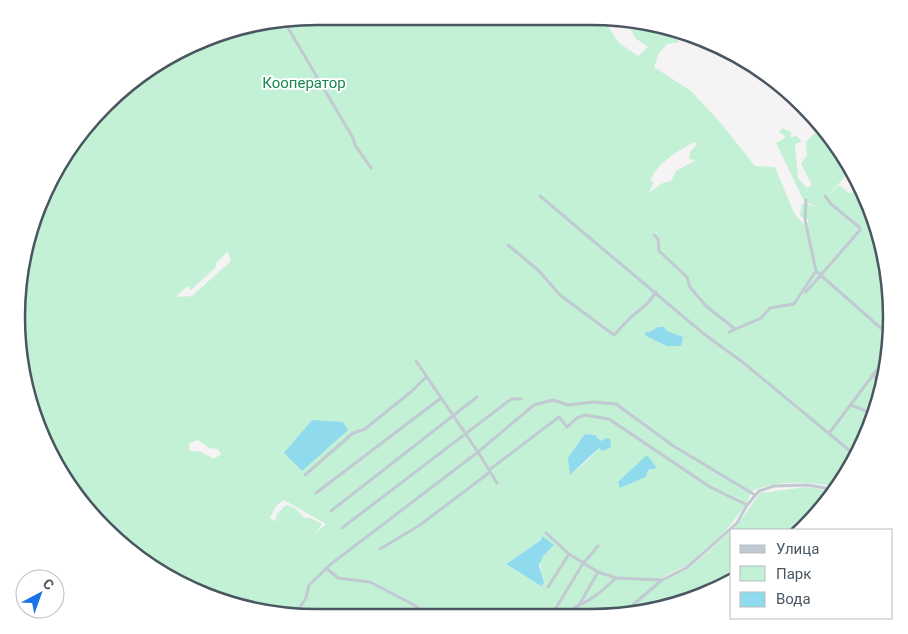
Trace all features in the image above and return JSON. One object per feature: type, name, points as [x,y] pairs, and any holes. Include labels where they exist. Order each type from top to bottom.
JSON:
[{"type":"street","points":[[287,27],[354,138],[355,145],[371,168]]},
{"type":"street","points":[[540,196],[704,334],[745,364],[830,432],[850,451]]},
{"type":"street","points":[[806,292],[822,276],[860,230],[859,227],[831,204],[825,196]]},
{"type":"street","points":[[806,200],[805,220],[816,272],[882,329]]},
{"type":"street","points":[[654,235],[658,238],[659,251],[687,277],[690,287],[706,306],[735,329]]},
{"type":"street","points":[[508,245],[539,271],[560,295],[614,335],[656,292]]},
{"type":"street","points":[[729,332],[761,318],[770,308],[794,304],[816,272]]},
{"type":"street","points":[[416,361],[497,483]]},
{"type":"street","points":[[830,432],[878,367]]},
{"type":"street","points":[[872,375],[876,378]]},
{"type":"street","points":[[305,475],[353,433],[365,429],[412,392],[426,377]]},
{"type":"street","points":[[331,511],[476,397]]},
{"type":"street","points":[[316,493],[440,398]]},
{"type":"street","points":[[342,528],[511,399],[521,398]]},
{"type":"street","points":[[299,608],[306,598],[309,585],[326,568],[478,452],[534,404],[553,400],[568,405],[593,402],[616,404],[672,445],[755,494]]},
{"type":"street","points":[[851,404],[868,412]]},
{"type":"street","points":[[380,550],[420,525],[559,418],[567,427],[577,418],[585,415],[609,419],[710,487],[747,505]]},
{"type":"street","points":[[631,607],[662,580],[686,568],[699,557],[737,522],[759,490],[774,486],[807,485],[828,488]]},
{"type":"street","points":[[546,533],[569,554],[598,572],[616,578],[662,580]]},
{"type":"street","points":[[555,609],[584,563],[598,546]]},
{"type":"street","points":[[548,587],[569,554]]},
{"type":"street","points":[[326,568],[338,578],[370,582],[419,609]]},
{"type":"street","points":[[598,572],[577,606],[600,592],[616,578]]},
{"type":"green space","name":"Кооператор","points":[[317,25],[607,26],[619,43],[638,56],[648,47],[635,38],[628,27],[676,37],[679,42],[667,44],[659,53],[654,67],[691,91],[719,121],[755,166],[775,167],[794,213],[807,228],[808,220],[800,216],[802,203],[818,207],[804,201],[776,143],[785,138],[779,132],[783,128],[791,132],[791,137],[796,136],[802,141],[795,144],[798,178],[807,188],[812,185],[801,164],[807,155],[806,142],[817,131],[823,139],[846,175],[827,197],[839,185],[850,194],[854,190],[868,223],[881,279],[883,317],[881,355],[868,411],[853,446],[829,486],[792,483],[762,487],[752,491],[733,522],[714,542],[685,566],[658,581],[686,570],[730,531],[730,574],[703,587],[667,599],[629,607],[591,609],[317,609],[279,607],[223,594],[188,579],[155,560],[124,537],[97,510],[64,463],[40,411],[27,355],[25,317],[27,279],[35,241],[47,205],[74,155],[97,124],[124,97],[171,64],[223,40],[279,27]],"holes":[[[694,142],[697,144],[690,152],[689,159],[696,160],[676,171],[671,181],[663,183],[648,193],[654,182],[650,181],[663,163]],[[228,251],[231,261],[192,296],[178,297],[178,294],[188,286],[191,290],[216,267],[216,263]],[[585,434],[595,435],[601,441],[599,448],[570,475]],[[198,440],[209,448],[218,449],[221,454],[214,459],[201,452],[190,451],[189,443]],[[647,456],[657,468],[648,470],[646,477],[620,488]],[[284,500],[326,524],[316,533],[322,524],[310,518],[304,518],[295,508],[286,505],[277,514],[275,521],[285,528],[270,518],[276,506]],[[541,540],[541,586],[506,564]]]},
{"type":"green space","points":[[806,487],[826,490],[811,510],[791,529],[733,529],[760,493]]},
{"type":"water","points":[[658,327],[664,327],[667,331],[683,337],[681,346],[667,346],[646,336],[645,332],[650,332]]},
{"type":"water","points":[[312,420],[343,422],[348,430],[302,471],[284,453]]},
{"type":"water","points":[[585,434],[595,435],[601,441],[606,438],[610,439],[611,447],[602,451],[599,448],[570,475],[568,458]]},
{"type":"water","points":[[647,455],[657,468],[648,470],[646,477],[620,488],[618,482]]},
{"type":"water","points":[[542,536],[554,545],[543,556],[539,566],[544,583],[541,586],[506,564],[541,540]]}]
